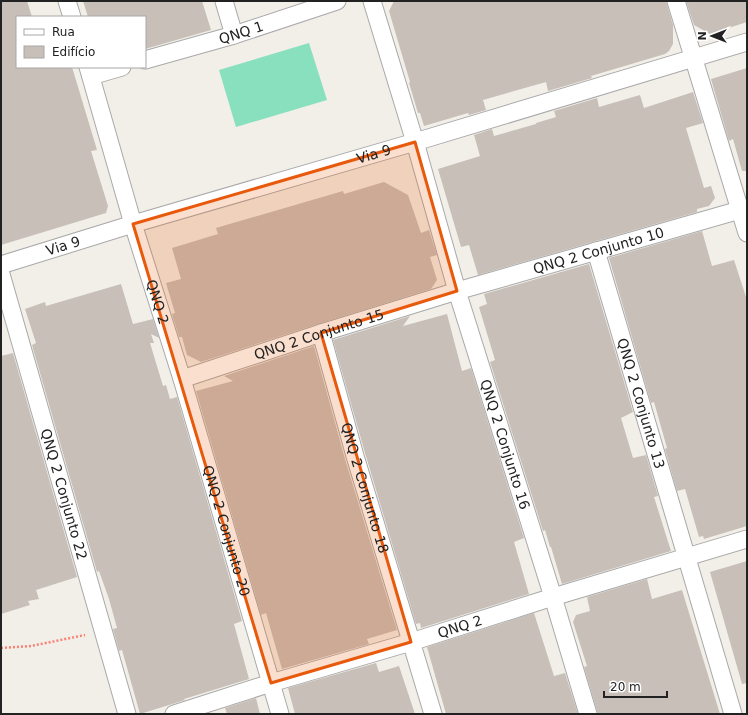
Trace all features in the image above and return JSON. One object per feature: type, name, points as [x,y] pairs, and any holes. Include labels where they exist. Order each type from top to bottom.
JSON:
[{"type":"street","points":[[67,1],[72,16]]},
{"type":"street","points":[[224,1],[234,35]]},
{"type":"street","name":"QNQ 1","points":[[146,60],[234,35],[337,1]]},
{"type":"street","points":[[372,1],[458,291]]},
{"type":"street","points":[[676,1],[744,209],[747,233]]},
{"type":"street","name":"Via 9","points":[[1,265],[133,224],[415,142],[747,42]]},
{"type":"street","points":[[114,68],[89,71],[133,224]]},
{"type":"street","name":"QNQ 2 Conjunto 10","points":[[458,291],[744,209]]},
{"type":"street","name":"QNQ 2","points":[[133,224],[182,380]]},
{"type":"street","name":"QNQ 2 Conjunto 13","points":[[596,251],[733,714]]},
{"type":"street","name":"QNQ 2 Conjunto 22","points":[[1,274],[127,714]]},
{"type":"street","name":"QNQ 2 Conjunto 15","points":[[182,380],[321,333],[458,291]]},
{"type":"street","name":"QNQ 2 Conjunto 16","points":[[458,291],[588,714]]},
{"type":"street","name":"QNQ 2 Conjunto 18","points":[[321,333],[355,456],[433,714]]},
{"type":"street","name":"QNQ 2 Conjunto 20","points":[[182,380],[280,714]]},
{"type":"street","name":"QNQ 2","points":[[174,714],[271,683],[411,642],[553,597],[747,539]]},
{"type":"path","points":[[1,648],[31,646],[104,632]]},
{"type":"highlighted area","points":[[415,142],[457,291],[321,333],[411,642],[271,683],[133,224]]},
{"type":"green space","points":[[309,43],[327,100],[236,127],[219,70]]},
{"type":"building","points":[[1,1],[27,1],[32,16],[16,16],[16,68],[72,68],[97,150],[91,151],[108,206],[106,213],[1,245]]},
{"type":"building","points":[[83,1],[202,1],[211,30],[146,49],[146,16],[88,16]]},
{"type":"building","points":[[394,1],[666,1],[673,25],[673,44],[669,51],[665,54],[591,76],[592,78],[548,91],[546,82],[483,100],[486,110],[469,115],[468,113],[424,126],[420,113],[418,113],[389,11]]},
{"type":"building","points":[[686,1],[747,1],[747,22],[710,34],[694,25]]},
{"type":"building","points":[[747,68],[747,171],[742,171],[733,139],[729,141],[711,79]]},
{"type":"building","points":[[693,92],[703,123],[686,128],[704,188],[711,186],[715,198],[709,206],[697,209],[697,212],[478,275],[469,245],[461,247],[438,169],[480,156],[474,135],[492,129],[494,136],[536,124],[556,117],[554,111],[597,98],[599,107],[640,95],[644,108]]},
{"type":"building","points":[[384,182],[408,195],[421,233],[429,230],[437,255],[430,257],[437,280],[431,289],[201,362],[187,355],[182,337],[179,337],[172,314],[175,313],[166,283],[181,279],[172,248],[218,234],[216,228],[343,191],[344,194]]},
{"type":"building","points":[[702,231],[712,266],[734,260],[747,300],[747,526],[704,539],[703,536],[699,537],[685,489],[677,491],[654,402],[651,403],[609,258]]},
{"type":"building","points":[[589,264],[633,412],[621,418],[633,458],[646,455],[658,496],[654,497],[671,551],[562,584],[545,530],[543,531],[490,362],[495,360],[479,307],[487,304],[484,294]]},
{"type":"building","points":[[121,284],[133,324],[153,319],[159,338],[151,334],[154,343],[150,343],[163,386],[166,385],[170,399],[177,397],[242,621],[234,624],[249,679],[140,714],[122,650],[119,651],[113,629],[117,628],[109,599],[99,571],[97,572],[32,345],[36,343],[25,309],[45,302],[46,306]]},
{"type":"building","points":[[447,314],[462,371],[471,368],[524,538],[514,542],[529,594],[421,628],[420,623],[416,624],[333,340],[410,316],[403,326]]},
{"type":"building","points":[[314,346],[345,459],[397,630],[367,639],[369,644],[282,669],[266,613],[261,615],[196,391],[233,381],[224,376]]},
{"type":"building","points":[[13,353],[77,577],[36,590],[39,599],[28,601],[30,605],[1,614],[1,356]]},
{"type":"building","points":[[747,561],[747,683],[742,684],[710,572]]},
{"type":"building","points":[[647,579],[652,599],[682,590],[720,714],[598,714],[584,667],[587,666],[573,622],[576,615],[590,611],[587,597]]},
{"type":"building","points":[[534,613],[554,676],[565,673],[578,714],[446,714],[427,647]]},
{"type":"building","points":[[376,663],[379,672],[399,666],[415,714],[295,714],[288,688]]},
{"type":"building","points":[[256,698],[260,714],[227,714],[225,708]]}]
